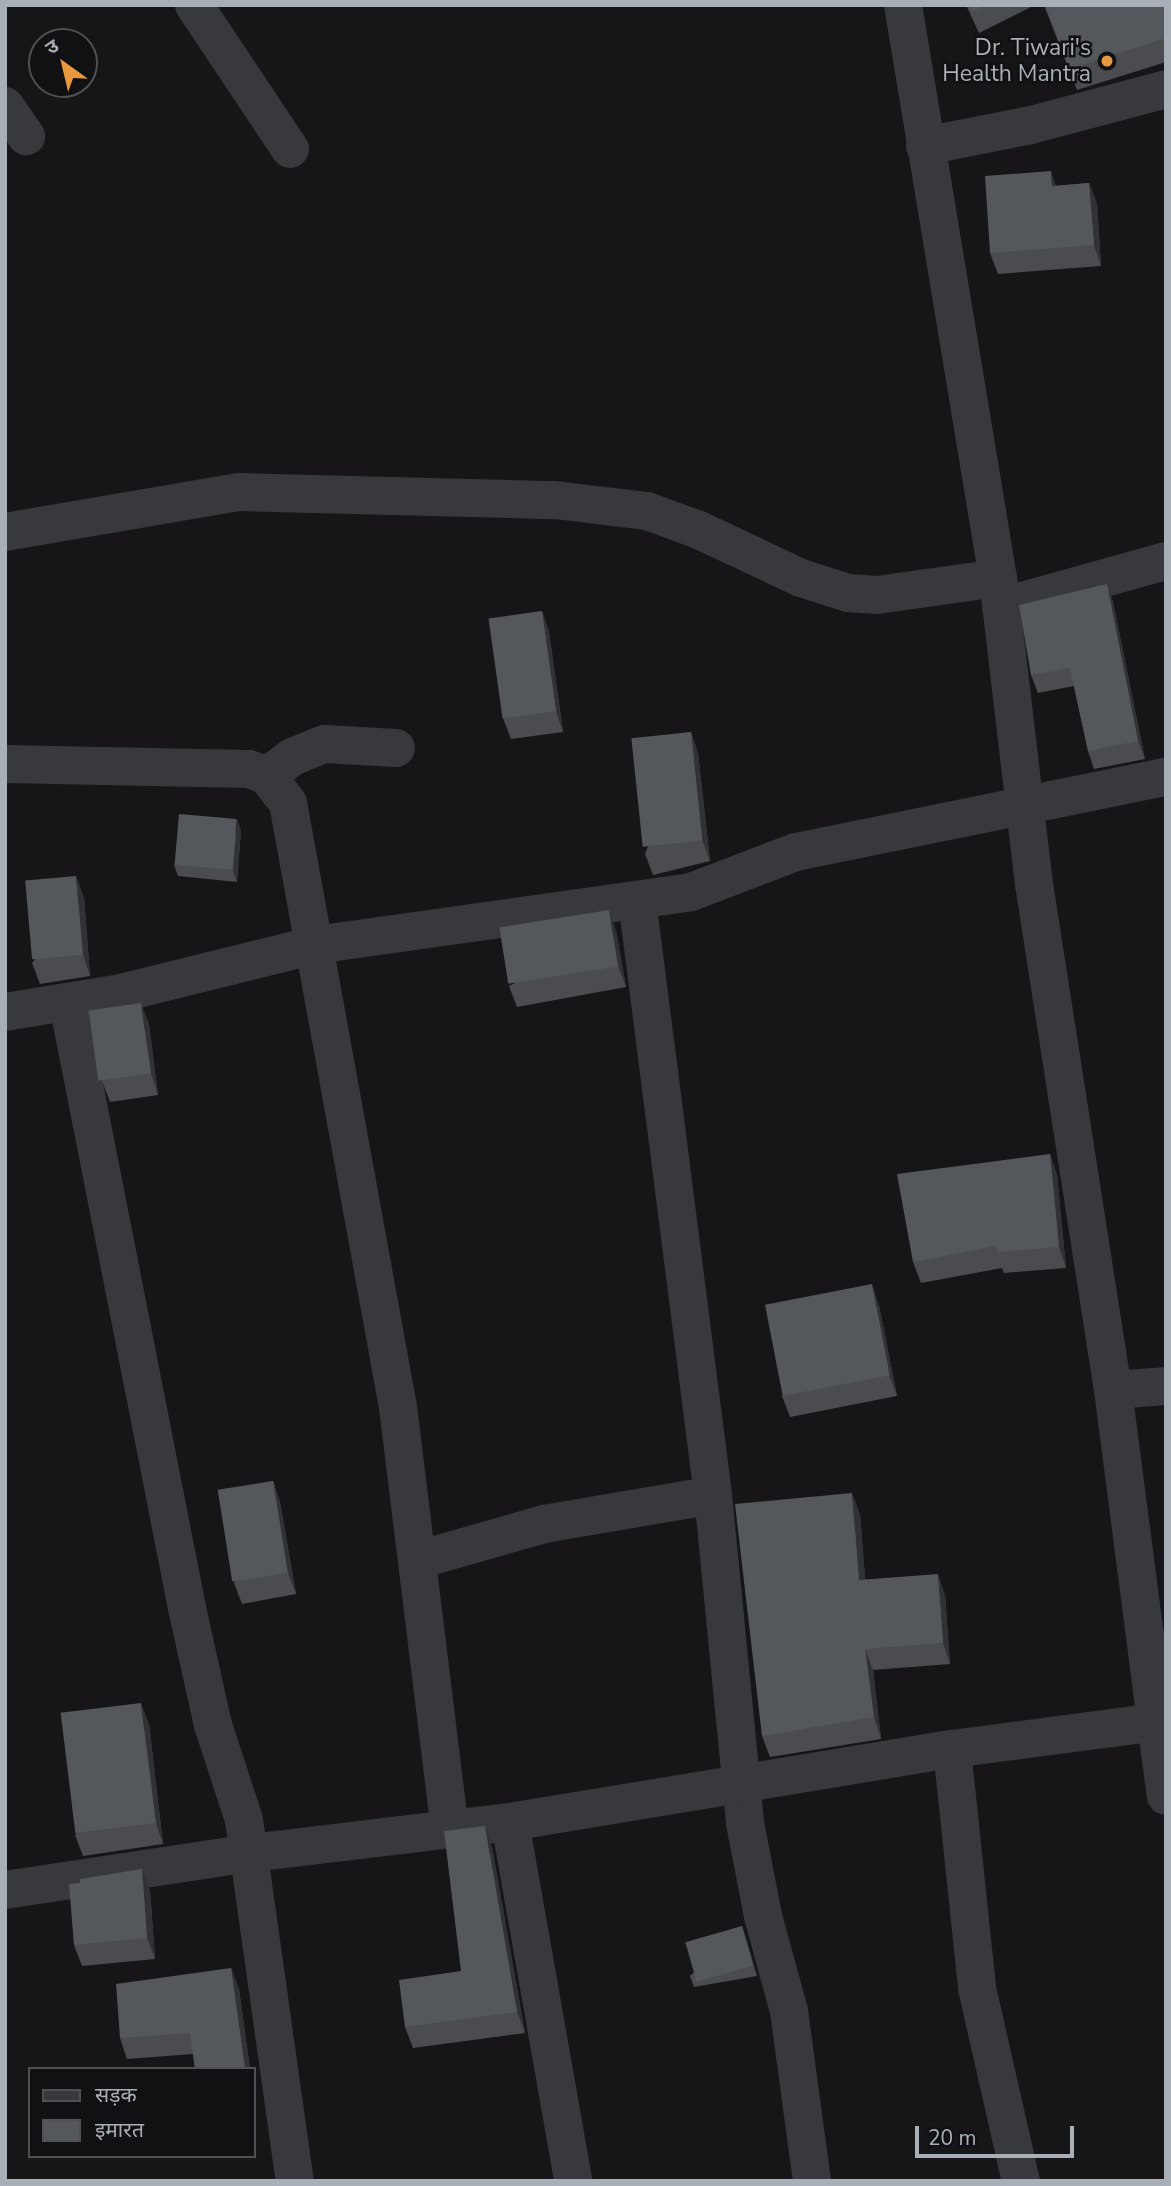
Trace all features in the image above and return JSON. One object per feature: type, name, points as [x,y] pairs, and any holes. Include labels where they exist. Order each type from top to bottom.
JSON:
[{"type":"street","points":[[194,5],[290,149]]},
{"type":"street","points":[[904,5],[1000,593],[1024,804],[1113,1390],[1159,1670],[1156,1722],[1166,1796]]},
{"type":"street","points":[[925,146],[1031,125],[1166,89]]},
{"type":"street","points":[[5,532],[239,492],[555,500],[647,511],[699,530],[801,578],[848,593],[1000,593],[1166,561]]},
{"type":"street","points":[[267,776],[299,753],[325,744],[396,748]]},
{"type":"street","points":[[5,764],[228,767],[267,776],[288,803],[396,1394],[450,1829]]},
{"type":"street","points":[[5,1012],[68,1003],[315,945],[637,900],[721,884],[796,852],[1166,777]]},
{"type":"street","points":[[637,900],[713,1495],[751,1861],[789,2011],[812,2181]]},
{"type":"street","points":[[68,1003],[187,1608],[250,1853],[295,2181]]},
{"type":"street","points":[[1113,1390],[1166,1386]]},
{"type":"street","points":[[418,1560],[544,1524],[713,1495]]},
{"type":"street","points":[[5,1890],[250,1853],[510,1822],[952,1749],[1156,1722]]},
{"type":"street","points":[[952,1749],[977,1988],[1021,2181]]},
{"type":"street","points":[[510,1822],[573,2181]]},
{"type":"building","points":[[969,5],[985,5],[972,12]]},
{"type":"building","points":[[1045,5],[1166,5],[1166,38],[1069,69]]},
{"type":"building","points":[[1051,171],[1052,186],[1089,183],[1094,245],[990,253],[985,176]]},
{"type":"building","points":[[1107,584],[1138,741],[1088,751],[1070,668],[1031,675],[1019,605]]},
{"type":"building","points":[[542,611],[556,711],[503,719],[489,619]]},
{"type":"building","points":[[691,732],[702,840],[643,847],[631,738]]},
{"type":"building","points":[[179,814],[237,819],[232,870],[175,865]]},
{"type":"building","points":[[76,876],[83,955],[32,959],[25,880]]},
{"type":"building","points":[[609,910],[618,966],[508,984],[499,927]]},
{"type":"building","points":[[141,1003],[151,1073],[98,1081],[89,1010]]},
{"type":"building","points":[[1050,1154],[1059,1247],[997,1252],[996,1246],[913,1262],[897,1174]]},
{"type":"building","points":[[872,1284],[890,1375],[783,1396],[765,1305]]},
{"type":"building","points":[[273,1481],[288,1573],[232,1582],[218,1490]]},
{"type":"building","points":[[852,1493],[859,1580],[938,1574],[943,1643],[865,1649],[874,1717],[762,1736],[735,1504]]},
{"type":"building","points":[[141,1703],[156,1823],[75,1833],[61,1713]]},
{"type":"building","points":[[485,1826],[517,2012],[405,2027],[399,1980],[461,1971],[444,1831]]},
{"type":"building","points":[[142,1869],[147,1938],[74,1945],[69,1884],[80,1883],[80,1879]]},
{"type":"building","points":[[742,1926],[753,1965],[697,1982],[685,1942]]},
{"type":"building","points":[[231,1968],[245,2067],[195,2067],[190,2033],[120,2038],[116,1984]]},
{"type":"place","name":"Dr. Tiwari's Health Mantra","points":[[1107,61]]}]
